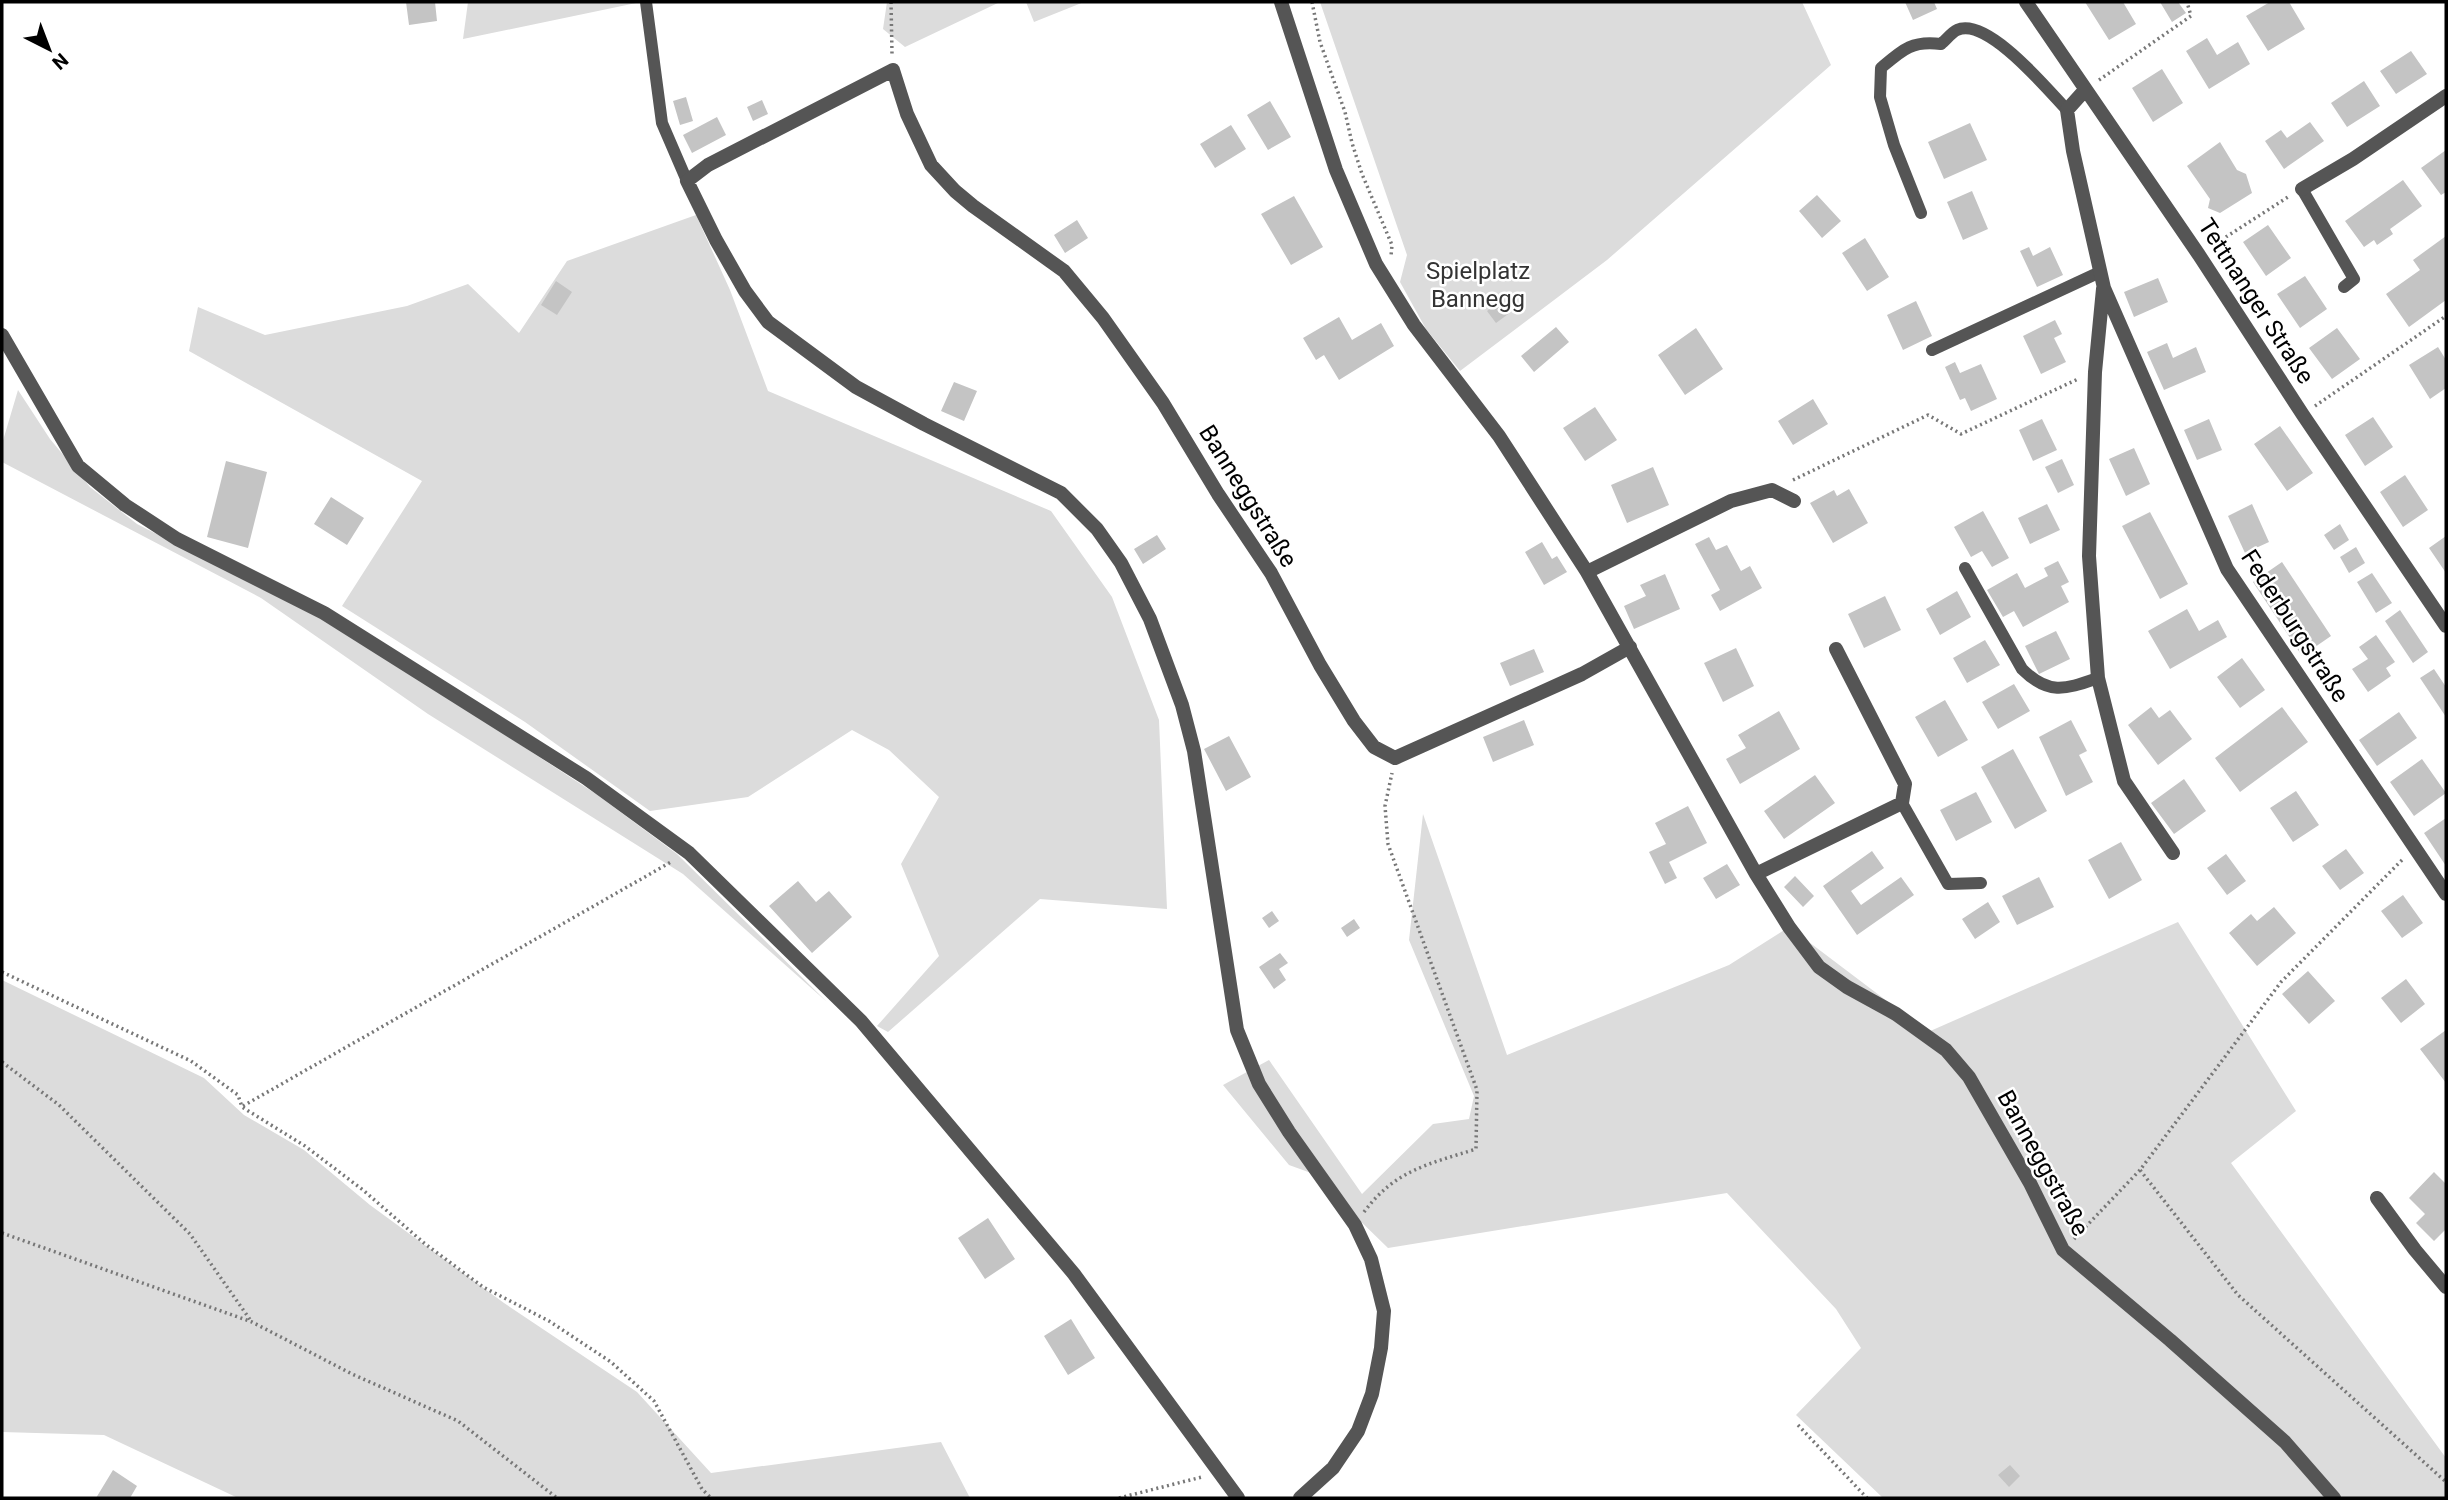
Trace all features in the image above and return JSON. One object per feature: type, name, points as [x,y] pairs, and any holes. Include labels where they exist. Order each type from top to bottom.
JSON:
[{"type":"street","name":"Banneggstraße","points":[[1281,2],[1336,170],[1382,273],[1413,325],[1499,436],[1587,572],[1756,874],[1789,927],[1819,967],[1847,987],[1896,1014],[1945,1050],[1969,1077],[2030,1183],[2063,1250],[2285,1442],[2334,1498]]},
{"type":"street","name":"Tettnanger Straße","points":[[2026,2],[2199,255],[2303,415],[2446,626]]},
{"type":"street","points":[[893,70],[778,127],[708,165],[687,181],[745,291],[768,321],[856,387],[1061,494],[1097,529],[1121,563],[1150,619],[1182,705],[1194,751],[1237,1030],[1259,1084],[1289,1132],[1355,1225],[1371,1259],[1384,1311],[1381,1348],[1372,1394],[1358,1431],[1333,1468],[1300,1498]]},
{"type":"street","name":"Banneggstraße","points":[[893,70],[907,114],[931,165],[964,199],[1064,271],[1103,318],[1163,403],[1218,494],[1271,573],[1320,665],[1354,721],[1374,747],[1395,758]]},
{"type":"street","points":[[2067,110],[2085,90]]},
{"type":"street","points":[[2302,190],[2446,96]]},
{"type":"street","name":"Federburgstraße","points":[[2067,110],[2073,151],[2104,288],[2227,569],[2446,894]]},
{"type":"street","name":"Federburgstraße","points":[[2104,288],[2095,372],[2089,556],[2098,678],[2123,781],[2173,853]]},
{"type":"street","points":[[2,335],[78,466],[125,505],[177,539],[324,613],[586,778],[688,853],[862,1021],[1074,1274],[1238,1498]]},
{"type":"street","points":[[1587,572],[1731,500],[1772,490],[1794,501]]},
{"type":"street","points":[[1395,758],[1582,674],[1630,648]]},
{"type":"street","points":[[1756,874],[1902,803],[1905,784],[1836,649]]},
{"type":"street","points":[[2377,1198],[2446,1287]]},
{"type":"lane","points":[[646,2],[662,123],[687,181]]},
{"type":"lane","points":[[1921,213],[1894,145],[1880,97],[1881,68],[1905,47],[1927,42],[1941,44],[1958,29],[1973,29],[2000,42],[2067,110]]},
{"type":"lane","points":[[2302,190],[2354,279],[2344,287]]},
{"type":"lane","points":[[1932,350],[2100,272]]},
{"type":"lane","points":[[1965,568],[2022,669],[2033,680],[2065,689],[2098,678]]},
{"type":"lane","points":[[1902,803],[1948,884],[1981,883]]},
{"type":"path","points":[[891,2],[893,70]]},
{"type":"path","points":[[1312,2],[1320,41],[1345,112],[1362,174],[1392,244],[1392,252],[1382,273]]},
{"type":"path","points":[[2085,90],[2191,16],[2188,2]]},
{"type":"path","points":[[2228,236],[2277,202]]},
{"type":"path","points":[[2303,415],[2446,316]]},
{"type":"path","points":[[1772,490],[1928,415],[1961,434],[2095,372]]},
{"type":"path","points":[[1355,1225],[1376,1195],[1413,1168],[1476,1149],[1477,1090],[1388,844],[1385,806],[1395,758]]},
{"type":"path","points":[[2063,1250],[2140,1170],[2281,982],[2415,847]]},
{"type":"path","points":[[242,1107],[688,853]]},
{"type":"path","points":[[2,972],[191,1061],[238,1095],[242,1107],[305,1146],[363,1190],[424,1243],[483,1287],[549,1321],[611,1362],[654,1401],[702,1489],[711,1498]]},
{"type":"path","points":[[2,1062],[59,1105],[190,1234],[252,1322]]},
{"type":"path","points":[[2140,1170],[2238,1295],[2446,1482]]},
{"type":"path","points":[[2,1233],[252,1322],[352,1374],[458,1421],[557,1498]]},
{"type":"path","points":[[1798,1425],[1867,1498]]},
{"type":"path","points":[[1119,1498],[1219,1473]]},
{"type":"green space","points":[[468,2],[641,2],[463,39]]},
{"type":"green space","points":[[887,2],[1000,2],[905,47],[883,29]]},
{"type":"green space","points":[[1026,2],[1084,2],[1034,22]]},
{"type":"green space","name":"Spielplatz Bannegg","points":[[1320,2],[1802,2],[1831,65],[1607,260],[1460,371],[1426,329],[1400,282],[1407,255]]},
{"type":"green space","points":[[696,215],[730,290],[768,391],[1051,511],[1112,597],[1159,720],[1167,909],[1040,899],[888,1032],[877,1026],[939,956],[901,864],[939,797],[889,750],[852,730],[748,797],[650,811],[525,722],[342,606],[422,481],[189,351],[198,307],[265,335],[407,306],[468,284],[519,333],[567,261]]},
{"type":"green space","points":[[18,390],[50,439],[90,487],[137,524],[338,626],[596,794],[677,854],[827,1002],[683,874],[428,714],[261,598],[2,462],[2,444]]},
{"type":"green space","points":[[1423,814],[1507,1055],[1729,965],[1789,927],[1928,1032],[2178,922],[2296,1111],[2231,1163],[2446,1458],[2446,1498],[1883,1498],[1796,1415],[1861,1348],[1836,1309],[1727,1193],[1388,1248],[1311,1173],[1289,1165],[1223,1085],[1269,1060],[1362,1194],[1433,1124],[1469,1119],[1474,1096],[1409,940]]},
{"type":"green space","points":[[2,980],[204,1078],[244,1115],[304,1150],[370,1205],[504,1303],[637,1392],[711,1473],[941,1442],[970,1498],[238,1498],[104,1435],[2,1432]]},
{"type":"building","points":[[406,2],[435,2],[437,21],[409,25]]},
{"type":"building","points":[[1905,2],[1934,2],[1937,9],[1913,20]]},
{"type":"building","points":[[2085,2],[2123,2],[2136,24],[2109,40]]},
{"type":"building","points":[[2160,2],[2178,2],[2186,13],[2172,22]]},
{"type":"building","points":[[2270,2],[2289,2],[2305,29],[2268,51],[2246,16]]},
{"type":"building","points":[[2207,38],[2217,55],[2238,42],[2250,64],[2209,89],[2186,51]]},
{"type":"building","points":[[2411,51],[2427,74],[2396,94],[2380,71]]},
{"type":"building","points":[[2162,69],[2183,103],[2153,122],[2132,88]]},
{"type":"building","points":[[2364,81],[2380,106],[2347,127],[2331,103]]},
{"type":"building","points":[[686,97],[693,121],[680,125],[673,101]]},
{"type":"building","points":[[762,100],[768,114],[753,121],[747,107]]},
{"type":"building","points":[[1270,101],[1291,137],[1268,150],[1247,115]]},
{"type":"building","points":[[717,117],[726,135],[692,153],[683,135]]},
{"type":"building","points":[[2310,122],[2324,141],[2284,169],[2265,141],[2281,130],[2287,138]]},
{"type":"building","points":[[1970,123],[1987,160],[1944,179],[1928,142]]},
{"type":"building","points":[[1231,125],[1246,149],[1215,168],[1200,144]]},
{"type":"building","points":[[2220,142],[2237,170],[2246,174],[2252,193],[2220,213],[2208,208],[2210,199],[2187,166]]},
{"type":"building","points":[[2446,150],[2446,192],[2441,195],[2421,168]]},
{"type":"building","points":[[2403,180],[2422,206],[2390,229],[2393,234],[2377,245],[2374,240],[2364,247],[2345,221]]},
{"type":"building","points":[[1972,191],[1988,229],[1963,240],[1947,202]]},
{"type":"building","points":[[1817,195],[1841,221],[1822,238],[1799,211]]},
{"type":"building","points":[[1294,196],[1323,247],[1291,265],[1261,214]]},
{"type":"building","points":[[1077,220],[1088,238],[1065,253],[1054,235]]},
{"type":"building","points":[[2268,225],[2291,258],[2266,276],[2243,242]]},
{"type":"building","points":[[2446,236],[2446,300],[2409,327],[2386,294],[2420,270],[2413,260]]},
{"type":"building","points":[[1865,238],[1889,277],[1867,291],[1842,253]]},
{"type":"building","points":[[2029,247],[2033,256],[2050,247],[2063,275],[2037,287],[2020,251]]},
{"type":"building","points":[[2305,276],[2327,309],[2300,328],[2277,294]]},
{"type":"building","points":[[2158,278],[2168,302],[2134,317],[2124,292]]},
{"type":"building","points":[[556,281],[572,292],[557,315],[541,305]]},
{"type":"building","points":[[1501,299],[1511,312],[1496,323],[1487,311]]},
{"type":"building","points":[[1916,301],[1932,336],[1903,350],[1887,315]]},
{"type":"building","points":[[1339,317],[1352,340],[1381,323],[1394,346],[1339,380],[1324,355],[1316,360],[1303,338]]},
{"type":"building","points":[[2055,320],[2062,334],[2054,338],[2066,362],[2041,374],[2023,336]]},
{"type":"building","points":[[1556,327],[1569,342],[1534,372],[1521,356]]},
{"type":"building","points":[[1696,328],[1723,369],[1685,395],[1658,355]]},
{"type":"building","points":[[2337,328],[2360,359],[2332,379],[2309,348]]},
{"type":"building","points":[[2167,343],[2173,358],[2196,347],[2206,372],[2164,390],[2147,352]]},
{"type":"building","points":[[2438,347],[2446,360],[2446,388],[2430,399],[2409,365]]},
{"type":"building","points":[[1955,362],[1960,373],[1981,364],[1997,399],[1971,411],[1965,398],[1960,400],[1945,367]]},
{"type":"building","points":[[954,382],[977,391],[964,421],[941,411]]},
{"type":"building","points":[[1813,399],[1828,424],[1793,445],[1778,421]]},
{"type":"building","points":[[1595,407],[1617,440],[1585,461],[1563,428]]},
{"type":"building","points":[[2373,417],[2393,447],[2365,466],[2345,435]]},
{"type":"building","points":[[2042,419],[2057,450],[2033,461],[2019,430]]},
{"type":"building","points":[[2209,419],[2222,450],[2197,460],[2184,430]]},
{"type":"building","points":[[2280,426],[2313,473],[2287,491],[2254,444]]},
{"type":"building","points":[[2134,448],[2150,484],[2126,496],[2109,459]]},
{"type":"building","points":[[2062,459],[2074,485],[2058,493],[2045,467]]},
{"type":"building","points":[[226,461],[267,472],[248,548],[207,537]]},
{"type":"building","points":[[1653,467],[1669,505],[1627,523],[1611,485]]},
{"type":"building","points":[[2405,475],[2428,510],[2403,527],[2380,492]]},
{"type":"building","points":[[1849,489],[1868,523],[1833,543],[1810,503],[1834,490],[1837,496]]},
{"type":"building","points":[[331,497],[364,518],[347,545],[314,524]]},
{"type":"building","points":[[2047,504],[2060,530],[2030,544],[2018,518]]},
{"type":"building","points":[[2252,504],[2269,542],[2245,553],[2228,516]]},
{"type":"building","points":[[1983,511],[2009,558],[1992,567],[1982,551],[1971,557],[1954,527]]},
{"type":"building","points":[[2150,512],[2188,584],[2160,599],[2122,526]]},
{"type":"building","points":[[2340,524],[2349,540],[2334,550],[2324,535]]},
{"type":"building","points":[[1157,535],[1166,549],[1143,564],[1134,549]]},
{"type":"building","points":[[2446,536],[2446,573],[2429,548]]},
{"type":"building","points":[[1709,537],[1716,550],[1727,545],[1741,571],[1750,566],[1762,588],[1720,611],[1711,595],[1720,590],[1695,544]]},
{"type":"building","points":[[1542,542],[1552,559],[1557,556],[1567,572],[1544,585],[1525,552]]},
{"type":"building","points":[[2356,547],[2365,563],[2349,573],[2340,557]]},
{"type":"building","points":[[2058,561],[2069,582],[2061,586],[2069,602],[2023,627],[2014,611],[2003,617],[1987,590],[2017,573],[2025,588],[2048,576],[2044,568]]},
{"type":"building","points":[[2282,562],[2331,636],[2302,656],[2253,582]]},
{"type":"building","points":[[2372,573],[2392,603],[2376,613],[2357,582]]},
{"type":"building","points":[[1665,574],[1680,609],[1634,629],[1624,606],[1646,596],[1640,585]]},
{"type":"building","points":[[1957,591],[1971,617],[1940,635],[1926,609]]},
{"type":"building","points":[[1885,596],[1901,630],[1864,648],[1848,614]]},
{"type":"building","points":[[2187,609],[2199,631],[2218,620],[2227,637],[2170,669],[2148,631]]},
{"type":"building","points":[[2400,610],[2428,652],[2413,663],[2385,621]]},
{"type":"building","points":[[2056,631],[2070,659],[2039,674],[2025,646]]},
{"type":"building","points":[[2376,635],[2395,662],[2386,668],[2391,676],[2368,692],[2352,669],[2368,659],[2359,647]]},
{"type":"building","points":[[1985,640],[2000,665],[1967,683],[1953,658]]},
{"type":"building","points":[[1736,648],[1754,686],[1723,702],[1704,663]]},
{"type":"building","points":[[1534,649],[1544,672],[1510,686],[1500,663]]},
{"type":"building","points":[[2242,658],[2265,690],[2240,708],[2217,677]]},
{"type":"building","points":[[2434,669],[2446,687],[2446,717],[2420,678]]},
{"type":"building","points":[[2014,684],[2030,711],[1998,729],[1982,702]]},
{"type":"building","points":[[1945,700],[1968,740],[1938,757],[1915,717]]},
{"type":"building","points":[[2151,707],[2159,718],[2170,710],[2192,739],[2158,765],[2128,725]]},
{"type":"building","points":[[2282,707],[2308,742],[2240,792],[2215,758]]},
{"type":"building","points":[[1779,711],[1800,749],[1740,784],[1726,759],[1746,748],[1738,735]]},
{"type":"building","points":[[2399,712],[2417,738],[2377,766],[2359,740]]},
{"type":"building","points":[[1524,720],[1534,745],[1493,762],[1483,737]]},
{"type":"building","points":[[2071,720],[2087,751],[2079,755],[2093,782],[2066,796],[2039,737]]},
{"type":"building","points":[[1229,736],[1251,777],[1226,791],[1204,749]]},
{"type":"building","points":[[2013,749],[2047,811],[2015,829],[1981,767]]},
{"type":"building","points":[[2422,759],[2446,793],[2414,816],[2390,782]]},
{"type":"building","points":[[1815,775],[1835,803],[1784,839],[1764,811]]},
{"type":"building","points":[[2184,779],[2206,811],[2174,834],[2151,803]]},
{"type":"building","points":[[2296,791],[2319,825],[2293,842],[2270,808]]},
{"type":"building","points":[[1976,792],[1992,822],[1956,841],[1940,810]]},
{"type":"building","points":[[1688,806],[1707,843],[1669,862],[1677,878],[1665,884],[1649,852],[1666,844],[1655,823]]},
{"type":"building","points":[[2446,818],[2446,866],[2424,833]]},
{"type":"building","points":[[2121,842],[2142,880],[2109,899],[2088,860]]},
{"type":"building","points":[[2346,849],[2364,873],[2340,890],[2322,866]]},
{"type":"building","points":[[1872,851],[1884,868],[1851,891],[1861,905],[1901,877],[1914,895],[1857,935],[1823,886]]},
{"type":"building","points":[[2226,854],[2246,881],[2227,895],[2207,868]]},
{"type":"building","points":[[1727,864],[1740,885],[1716,899],[1703,878]]},
{"type":"building","points":[[1795,876],[1814,896],[1803,907],[1784,887]]},
{"type":"building","points":[[2039,877],[2054,907],[2017,925],[2002,896]]},
{"type":"building","points":[[798,881],[816,902],[829,891],[852,917],[812,953],[769,906]]},
{"type":"building","points":[[2403,895],[2423,923],[2402,938],[2381,911]]},
{"type":"building","points":[[1988,902],[2000,922],[1975,939],[1962,919]]},
{"type":"building","points":[[2274,907],[2296,933],[2257,966],[2229,933],[2251,914],[2257,921]]},
{"type":"building","points":[[1272,911],[1279,921],[1269,928],[1262,918]]},
{"type":"building","points":[[1354,919],[1360,928],[1347,937],[1341,928]]},
{"type":"building","points":[[1280,953],[1288,963],[1279,969],[1286,980],[1274,989],[1259,967]]},
{"type":"building","points":[[2308,971],[2335,1001],[2309,1024],[2282,994]]},
{"type":"building","points":[[2406,979],[2425,1004],[2401,1023],[2381,998]]},
{"type":"building","points":[[2446,1030],[2446,1083],[2420,1049]]},
{"type":"building","points":[[2434,1172],[2446,1184],[2446,1229],[2434,1241],[2416,1223],[2425,1214],[2409,1198]]},
{"type":"building","points":[[988,1218],[1015,1259],[985,1279],[958,1238]]},
{"type":"building","points":[[1071,1319],[1095,1358],[1068,1375],[1044,1336]]},
{"type":"building","points":[[2010,1465],[2020,1476],[2009,1487],[1998,1475]]},
{"type":"building","points":[[113,1470],[137,1486],[130,1498],[96,1498]]}]
